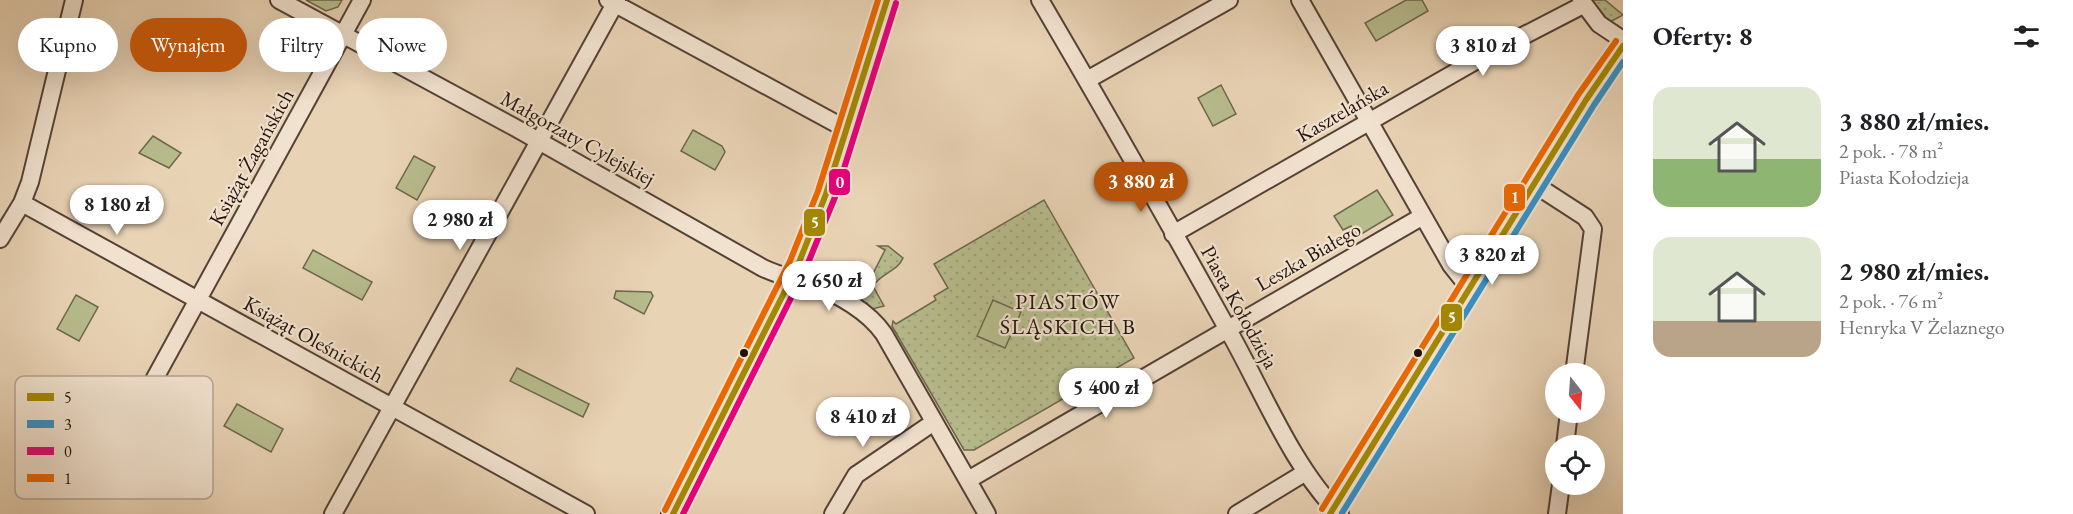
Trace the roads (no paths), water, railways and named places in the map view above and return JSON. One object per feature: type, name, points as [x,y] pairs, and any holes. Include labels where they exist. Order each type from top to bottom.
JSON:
[{"type":"street","points":[[0,239],[22,203],[42,142],[74,0]]},
{"type":"street","name":"Małgorzaty Cylejskiej","points":[[279,0],[313,18]]},
{"type":"street","name":"Książąt Żagańskich","points":[[344,34],[362,0]]},
{"type":"street","points":[[674,514],[791,280],[826,194],[887,0]]},
{"type":"street","name":"Piasta Kołodzieja","points":[[1040,0],[1228,328],[1306,472],[1334,512]]},
{"type":"street","points":[[1087,80],[1229,0]]},
{"type":"street","points":[[1300,0],[1460,279],[1470,289]]},
{"type":"street","points":[[333,514],[539,141],[613,1],[846,129]]},
{"type":"street","name":"Kasztelańska","points":[[1173,234],[1484,56],[1582,3],[1599,24],[1623,40]]},
{"type":"street","name":"Małgorzaty Cylejskiej","points":[[344,34],[764,268],[791,280],[824,290],[864,312],[876,322],[934,422]]},
{"type":"street","points":[[1334,512],[1534,184],[1623,46]]},
{"type":"street","name":"Książąt Żagańskich","points":[[155,376],[323,72]]},
{"type":"street","points":[[1534,184],[1590,221],[1593,236],[1575,363]]},
{"type":"street","name":"Książąt Oleśnickich","points":[[22,203],[586,514]]},
{"type":"street","name":"Leszka Białego","points":[[968,480],[1423,216]]},
{"type":"street","points":[[833,514],[856,475],[934,422],[987,514]]},
{"type":"street","points":[[1237,514],[1306,472]]},
{"type":"street","points":[[1557,514],[1560,495]]},
{"type":"district","name":"PIASTÓW ŚLĄSKICH B","points":[[1068,314]]}]
